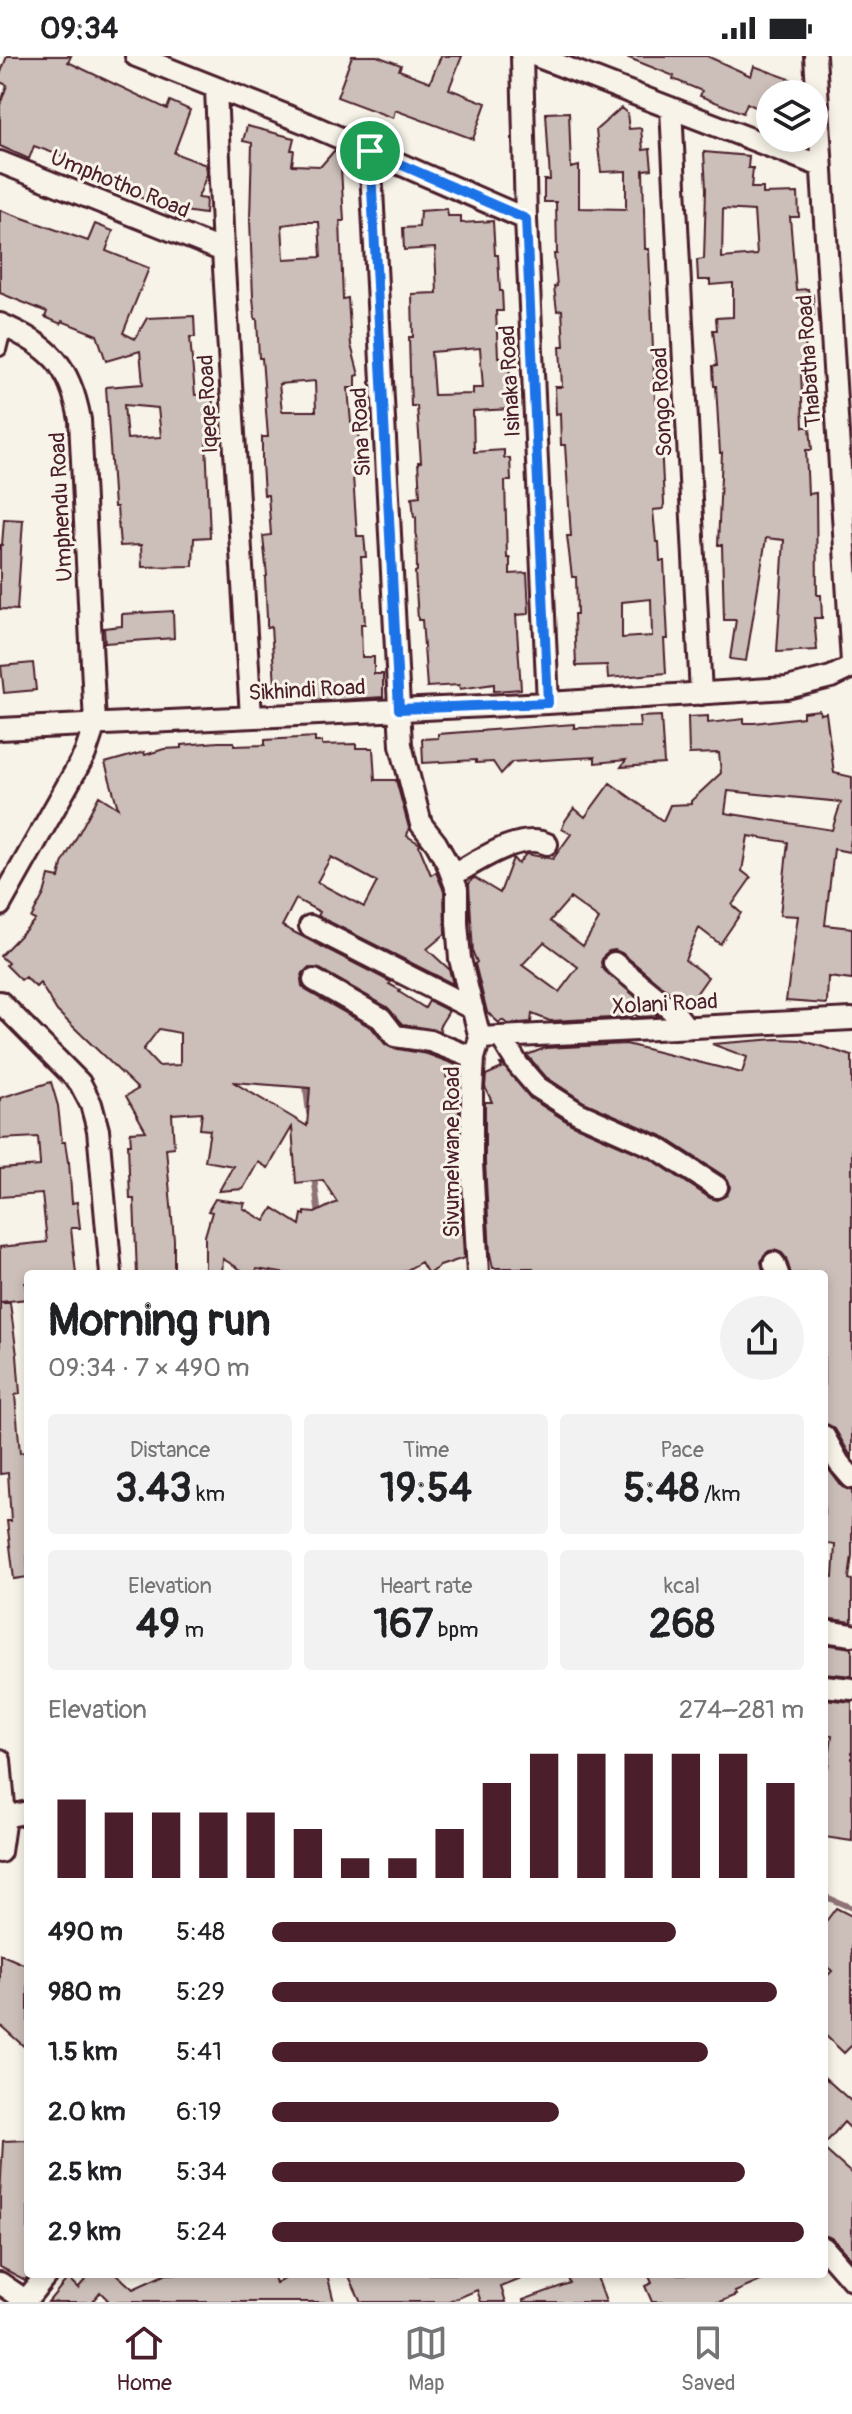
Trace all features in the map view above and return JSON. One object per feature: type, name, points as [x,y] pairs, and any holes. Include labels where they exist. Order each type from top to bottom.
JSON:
[{"type":"street","points":[[136,56],[308,124],[526,219]]},
{"type":"street","name":"Isinaka Road","points":[[522,56],[526,219],[548,703]]},
{"type":"street","points":[[536,56],[821,166]]},
{"type":"street","name":"Thabatha Road","points":[[815,56],[852,665]]},
{"type":"street","name":"Iqeqe Road","points":[[216,89],[251,717]]},
{"type":"street","name":"Songo Road","points":[[671,108],[701,694]]},
{"type":"street","name":"Sina Road","points":[[370,151],[399,709]]},
{"type":"street","name":"Umphotho Road","points":[[0,162],[223,251]]},
{"type":"street","name":"Umphendu Road","points":[[3,325],[32,338],[53,356],[76,394],[80,420],[95,724]]},
{"type":"street","name":"Sikhindi Road","points":[[0,729],[548,703],[787,688],[809,684],[852,665]]},
{"type":"street","name":"Sivumelwane Road","points":[[399,709],[401,745],[415,806],[421,824],[436,843],[457,889],[460,959],[473,1009],[477,1048],[472,1092],[472,1163],[478,1270]]},
{"type":"street","points":[[0,905],[85,754],[95,724]]},
{"type":"street","points":[[453,875],[494,852],[527,841],[547,844]]},
{"type":"street","points":[[310,926],[473,1009]]},
{"type":"street","points":[[614,963],[675,1013],[686,1027]]},
{"type":"street","points":[[314,980],[381,1018],[395,1036],[477,1048]]},
{"type":"street","points":[[0,1002],[80,1083],[91,1104],[98,1130],[111,1270]]},
{"type":"street","name":"Xolani Road","points":[[477,1048],[501,1037],[852,1019]]},
{"type":"street","points":[[501,1037],[518,1065],[537,1087],[578,1113],[657,1148],[717,1187]]},
{"type":"street","points":[[828,1443],[852,1478]]},
{"type":"street","points":[[828,1632],[852,1635]]},
{"type":"street","points":[[828,1686],[852,1689]]},
{"type":"street","points":[[0,1760],[5,1817],[0,1852]]},
{"type":"street","points":[[5,1817],[24,1813]]},
{"type":"street","points":[[828,2253],[852,2280]]},
{"type":"street","points":[[0,2283],[27,2301],[44,2278]]},
{"type":"lane","points":[[0,350],[3,325]]},
{"type":"building","points":[[7,56],[71,56],[68,62],[167,109],[170,101],[190,110],[174,153],[206,165],[207,174],[198,198],[206,199],[205,214],[184,211],[181,218],[163,210],[164,207],[136,196],[136,185],[34,146],[29,159],[0,146],[0,105],[7,85],[0,82],[0,75]]},
{"type":"building","points":[[352,56],[377,56],[401,65],[399,70],[430,82],[441,56],[462,56],[449,89],[486,103],[473,139],[395,110],[393,118],[337,97]]},
{"type":"building","points":[[624,56],[707,56],[751,76],[754,66],[793,80],[756,80],[756,107],[747,103],[743,113],[700,96],[702,91],[673,79],[674,76]]},
{"type":"building","points":[[621,108],[627,113],[629,129],[641,128],[643,150],[650,149],[652,169],[643,170],[645,249],[649,249],[655,401],[659,400],[664,504],[663,509],[653,510],[660,561],[664,561],[668,639],[664,639],[666,673],[608,678],[607,665],[576,666],[576,577],[572,577],[567,536],[571,536],[565,445],[561,445],[560,413],[556,414],[555,387],[562,387],[560,346],[564,346],[562,310],[557,311],[554,287],[557,286],[554,254],[557,254],[556,202],[544,202],[544,180],[550,180],[546,113],[569,112],[571,168],[579,166],[579,208],[626,209],[626,171],[601,172],[596,130]],"holes":[[[651,599],[652,636],[622,638],[622,602]]]},
{"type":"building","points":[[247,126],[294,138],[292,165],[321,166],[334,151],[346,161],[341,168],[344,221],[340,221],[343,299],[348,298],[351,345],[359,375],[356,376],[356,388],[348,388],[351,423],[359,423],[357,476],[353,476],[357,536],[364,536],[366,557],[361,557],[365,624],[361,624],[362,657],[374,657],[374,674],[383,674],[383,697],[326,701],[310,698],[310,685],[275,685],[271,627],[267,628],[263,536],[271,535],[262,463],[262,437],[268,437],[262,358],[259,358],[253,297],[250,220],[252,143],[243,141]],"holes":[[[319,222],[321,257],[284,259],[282,225]],[[315,381],[316,411],[282,411],[279,384]]]},
{"type":"building","points":[[704,152],[749,156],[748,168],[753,168],[751,188],[763,188],[763,194],[798,193],[799,217],[790,217],[796,290],[808,289],[809,296],[813,295],[814,315],[803,316],[807,368],[801,368],[803,427],[810,427],[812,450],[806,450],[808,494],[816,493],[817,595],[821,595],[822,618],[814,618],[817,650],[777,652],[784,540],[766,538],[746,661],[730,659],[736,620],[724,620],[722,545],[718,545],[722,453],[714,386],[713,366],[717,366],[713,330],[717,330],[716,318],[733,317],[733,283],[710,285],[710,280],[698,280],[697,260],[704,259]],"holes":[[[723,209],[754,211],[757,255],[722,258]]]},
{"type":"building","points":[[447,209],[448,216],[461,216],[461,223],[493,221],[503,311],[496,311],[498,357],[509,357],[511,409],[473,411],[474,452],[504,450],[504,458],[510,458],[511,481],[505,481],[507,558],[510,558],[510,574],[527,573],[529,612],[516,615],[521,689],[494,691],[494,684],[460,689],[459,685],[427,687],[415,572],[416,517],[412,497],[420,496],[418,462],[421,462],[417,406],[411,406],[409,337],[413,337],[412,294],[437,293],[435,248],[404,250],[403,228],[419,227],[420,211]],"holes":[[[480,348],[483,388],[473,388],[473,394],[434,395],[431,352]]]},
{"type":"building","points":[[0,210],[88,241],[95,224],[113,231],[106,251],[149,268],[123,333],[135,339],[147,318],[194,316],[195,337],[190,337],[195,395],[212,394],[216,439],[206,439],[210,537],[194,538],[193,566],[142,567],[141,545],[120,546],[117,507],[114,507],[106,387],[143,384],[140,351],[106,361],[97,335],[62,321],[61,324],[45,317],[47,312],[0,293]],"holes":[[[124,405],[158,408],[161,437],[127,439]]]},
{"type":"building","points":[[4,519],[23,520],[17,610],[0,609],[0,545]]},
{"type":"building","points":[[173,611],[174,638],[105,643],[104,628],[122,626],[122,614]]},
{"type":"building","points":[[33,663],[36,690],[4,693],[1,666]]},
{"type":"building","points":[[819,710],[820,714],[826,713],[834,773],[852,777],[849,852],[834,849],[825,925],[852,928],[852,980],[828,977],[827,1004],[786,1001],[798,916],[780,915],[788,842],[748,836],[742,871],[751,878],[732,905],[741,913],[720,944],[699,928],[685,960],[708,977],[687,1007],[615,950],[604,955],[602,968],[658,1016],[640,1017],[633,1014],[632,1017],[550,1021],[532,1014],[531,1022],[508,1024],[502,1020],[499,1023],[487,1012],[473,953],[469,884],[472,879],[500,893],[513,858],[518,864],[526,854],[553,859],[571,834],[562,829],[574,808],[585,817],[610,783],[663,821],[670,805],[691,804],[721,773],[719,753],[689,754],[688,717],[708,716],[708,723],[744,719],[744,723],[754,723],[803,717],[803,712]],"holes":[[[728,791],[841,802],[832,830],[725,813]],[[570,898],[599,919],[583,946],[550,921]],[[544,942],[578,967],[559,992],[522,965]]]},
{"type":"building","points":[[661,716],[664,764],[621,767],[626,760],[595,763],[595,757],[559,759],[512,762],[501,774],[493,762],[423,763],[422,739],[438,738],[438,734],[574,724],[574,728],[640,727],[639,717]]},
{"type":"building","points":[[315,737],[315,742],[322,742],[322,745],[356,744],[356,748],[373,748],[375,780],[396,780],[409,828],[407,836],[420,844],[431,875],[436,872],[444,891],[445,934],[427,949],[449,969],[453,984],[318,916],[320,912],[296,899],[282,926],[391,982],[389,984],[399,992],[425,1008],[429,1001],[449,1011],[439,1027],[441,1031],[402,1024],[387,1007],[320,969],[308,968],[301,979],[307,991],[372,1028],[392,1048],[427,1054],[454,1064],[457,1071],[446,1076],[459,1104],[464,1258],[434,1270],[426,1270],[421,1262],[407,1270],[241,1270],[223,1259],[222,1270],[205,1270],[205,1236],[212,1212],[208,1211],[215,1199],[245,1203],[243,1208],[265,1221],[273,1208],[300,1225],[305,1212],[315,1213],[337,1202],[323,1180],[296,1183],[292,1127],[268,1168],[258,1162],[243,1189],[219,1191],[233,1166],[205,1161],[210,1130],[200,1129],[202,1112],[172,1114],[174,1147],[166,1148],[174,1270],[137,1270],[128,1144],[131,1144],[130,1132],[146,1131],[126,1096],[138,1089],[57,1011],[40,983],[36,987],[25,977],[21,980],[0,956],[35,920],[31,918],[44,894],[49,876],[59,878],[62,864],[99,796],[118,808],[105,763],[144,752],[145,755],[182,748],[182,745],[234,742],[234,746],[265,745],[265,740]],"holes":[[[331,857],[377,882],[364,907],[317,882]],[[159,1029],[180,1033],[180,1065],[158,1066],[143,1050]],[[233,1082],[310,1088],[307,1126]]]},
{"type":"building","points":[[801,1040],[852,1056],[852,1458],[835,1429],[828,1425],[828,1270],[790,1270],[786,1258],[775,1250],[764,1255],[761,1262],[763,1270],[493,1268],[485,1163],[485,1102],[492,1102],[485,1087],[486,1075],[502,1068],[502,1064],[530,1098],[571,1124],[651,1159],[717,1200],[727,1195],[730,1188],[724,1176],[662,1136],[584,1102],[546,1077],[527,1055],[545,1048],[626,1044],[742,1073],[747,1057],[712,1044]]},
{"type":"building","points":[[51,1082],[58,1106],[62,1142],[65,1142],[69,1162],[72,1203],[77,1202],[80,1228],[71,1228],[76,1270],[24,1270],[24,1299],[0,1302],[0,1247],[47,1242],[42,1194],[0,1197],[0,1169],[40,1164],[38,1137],[0,1139],[0,1098]]},
{"type":"building","points":[[0,1303],[10,1303],[20,1394],[15,1395],[20,1453],[24,1452],[24,1578],[14,1579],[7,1521],[11,1521],[8,1473],[0,1474]]},
{"type":"building","points":[[828,1468],[842,1487],[852,1491],[849,1579],[852,1580],[852,1622],[828,1619],[828,1576],[833,1577],[835,1545],[828,1544]]},
{"type":"building","points":[[828,1645],[852,1648],[852,1676],[828,1673]]},
{"type":"building","points":[[828,1699],[852,1702],[852,1841],[828,1838],[828,1767],[832,1735],[828,1734]]},
{"type":"building","points":[[836,1908],[852,1916],[852,2045],[844,2053],[828,2038],[828,1975],[832,1971],[828,1968],[828,1919]]},
{"type":"building","points":[[0,1954],[24,1964],[24,2046],[0,2025]]},
{"type":"building","points":[[828,2081],[852,2102],[852,2130],[844,2122],[828,2140]]},
{"type":"building","points":[[24,2140],[25,2280],[0,2267],[3,2141]]},
{"type":"building","points":[[828,2153],[852,2174],[852,2260],[828,2237]]},
{"type":"building","points":[[68,2278],[78,2288],[87,2278],[121,2278],[133,2289],[157,2278],[274,2278],[276,2283],[287,2278],[328,2278],[334,2302],[104,2302],[108,2300],[100,2292],[92,2302],[48,2302]]},
{"type":"building","points":[[350,2278],[524,2278],[501,2287],[506,2302],[481,2302],[477,2290],[449,2302],[361,2302]]},
{"type":"building","points":[[568,2278],[597,2278],[606,2302],[523,2300],[570,2283]]},
{"type":"building","points":[[650,2278],[768,2278],[720,2302],[652,2302],[645,2286],[652,2283]]},
{"type":"waterway","points":[[305,1081],[309,1113]]},
{"type":"waterway","points":[[314,1176],[319,1217]]},
{"type":"waterway","points":[[828,1898],[852,1908]]},
{"type":"route","points":[[370,151],[526,219],[548,703],[399,709],[370,151]]}]
